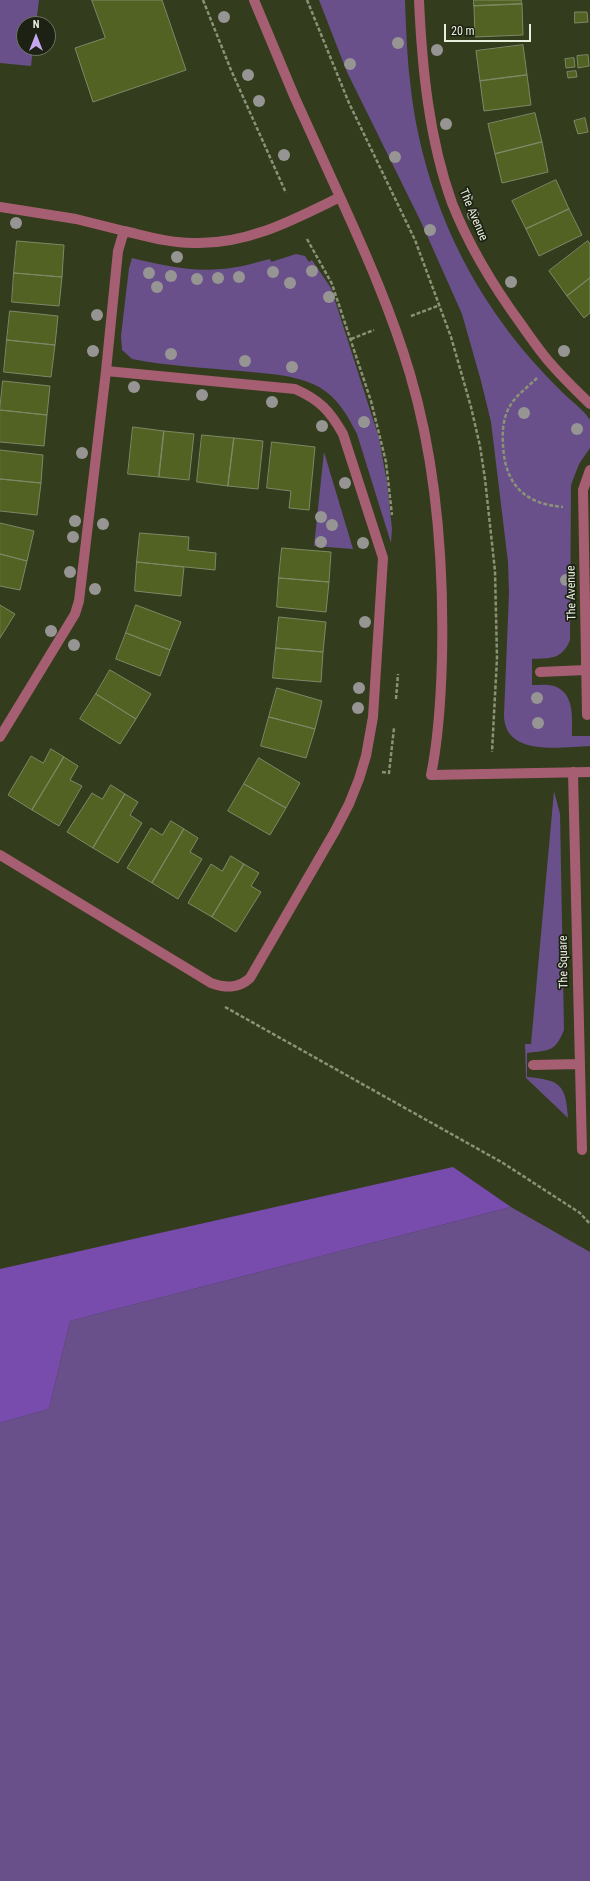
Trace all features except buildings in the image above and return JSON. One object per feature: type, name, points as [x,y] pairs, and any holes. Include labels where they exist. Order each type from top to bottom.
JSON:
[{"type":"street","points":[[254,0],[298,105],[368,261],[410,375],[421,419],[428,455],[439,540],[443,625],[437,744],[431,775],[590,772]]},
{"type":"street","name":"The Avenue","points":[[419,0],[424,74],[432,122],[440,161],[453,203],[474,250],[498,292],[552,365],[590,404]]},
{"type":"street","points":[[0,207],[76,219],[159,240],[191,243],[230,241],[274,228],[340,196]]},
{"type":"street","points":[[0,737],[75,614],[79,601],[106,371],[118,251],[124,231]]},
{"type":"street","points":[[0,855],[211,983],[223,987],[235,987],[244,983],[250,978],[335,831],[359,779],[371,735],[383,558],[343,434],[325,406],[312,396],[295,389],[106,371]]},
{"type":"street","name":"The Avenue","points":[[587,716],[583,490],[590,470]]},
{"type":"street","points":[[540,672],[586,670]]},
{"type":"street","name":"The Square","points":[[573,772],[582,1150]]},
{"type":"street","points":[[533,1066],[579,1064]]},
{"type":"path","points":[[203,0],[231,70],[286,193]]},
{"type":"path","points":[[306,0],[346,97],[415,240],[440,305],[471,408],[485,479],[496,599],[497,658],[492,752]]},
{"type":"path","points":[[307,238],[332,284],[351,339],[440,305]]},
{"type":"path","points":[[552,365],[509,407],[504,427],[503,458],[511,480],[518,490],[528,498],[541,503],[583,508]]},
{"type":"path","points":[[220,1004],[503,1164],[580,1213],[590,1224]]},
{"type":"shaded area","points":[[0,0],[39,0],[37,16],[16,16],[16,56],[32,56],[31,66],[0,63]]},
{"type":"shaded area","points":[[319,0],[405,0],[406,34],[411,90],[416,121],[431,183],[442,213],[469,271],[485,298],[510,333],[539,368],[590,420],[590,448],[579,464],[571,485],[570,640],[567,647],[555,657],[532,659],[532,685],[554,686],[561,689],[566,694],[572,714],[572,736],[590,736],[590,746],[550,748],[536,747],[524,744],[513,738],[507,728],[504,715],[509,593],[508,562],[491,422],[481,381],[462,314],[421,222],[347,72]]},
{"type":"shaded area","points":[[296,254],[305,256],[309,262],[312,260],[331,288],[379,438],[387,483],[392,529],[391,543],[357,434],[350,420],[337,402],[325,391],[310,383],[291,377],[132,359],[122,350],[121,336],[129,268],[132,258],[176,267],[210,270],[234,268],[270,259],[271,262]]},
{"type":"shaded area","points":[[324,452],[353,549],[314,546]]},
{"type":"shaded area","points":[[554,791],[560,814],[564,1030],[558,1042],[551,1049],[527,1053],[527,1077],[547,1080],[554,1082],[559,1086],[563,1091],[565,1098],[568,1118],[526,1078],[525,1044],[531,1044]]},
{"type":"shaded area","points":[[453,1167],[511,1207],[70,1321],[49,1409],[0,1423],[0,1269]]},
{"type":"shaded area","points":[[511,1207],[590,1252],[590,1881],[0,1881],[0,1423],[49,1409],[70,1321]]}]
